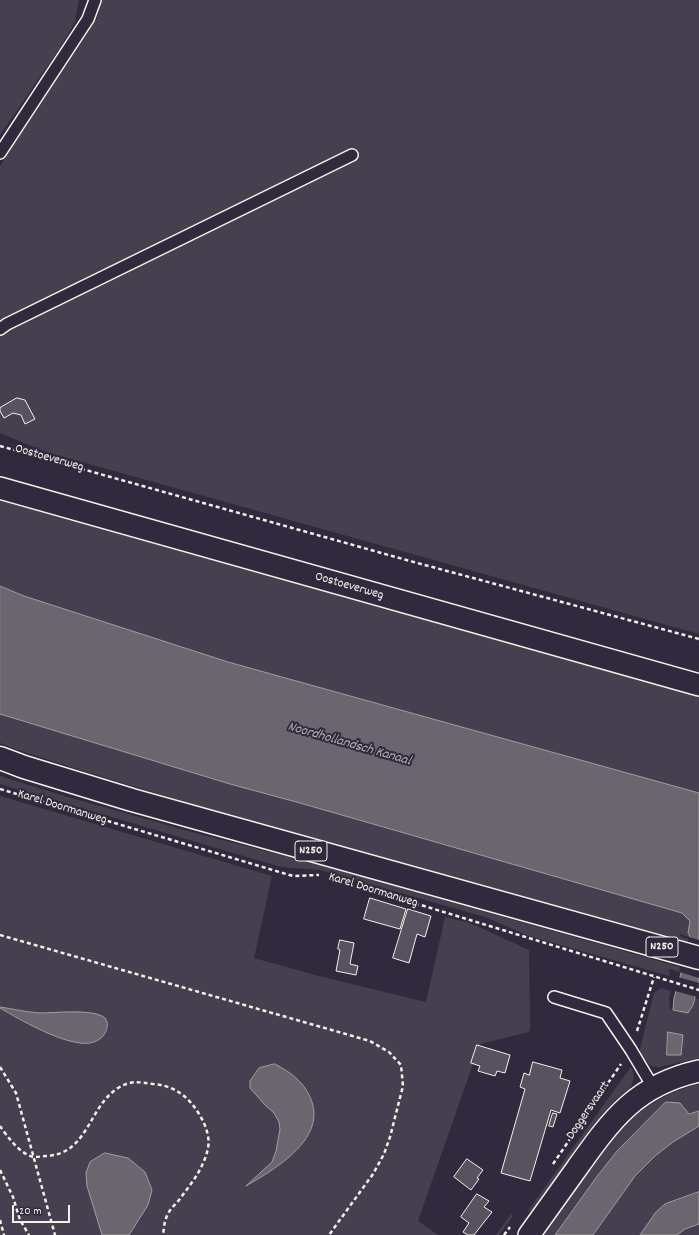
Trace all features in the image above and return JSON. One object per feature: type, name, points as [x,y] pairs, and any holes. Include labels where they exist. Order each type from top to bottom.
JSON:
[{"type":"main road","name":"Karel Doormanweg","points":[[0,758],[24,767],[132,800],[699,958]]},
{"type":"street","name":"Oostoeverweg","points":[[0,488],[699,685]]},
{"type":"street","name":"Doggersvaart","points":[[529,1235],[611,1122],[639,1096],[653,1087],[685,1074],[699,1071]]},
{"type":"lane","points":[[0,153],[88,20],[95,0]]},
{"type":"lane","points":[[0,329],[7,324],[352,155]]},
{"type":"lane","points":[[554,997],[606,1013],[631,1050],[653,1087]]},
{"type":"path","name":"Oostoeverweg","points":[[0,446],[699,640]]},
{"type":"path","name":"Karel Doormanweg","points":[[0,789],[293,876],[320,875]]},
{"type":"path","name":"Karel Doormanweg","points":[[370,890],[699,990]]},
{"type":"path","points":[[0,935],[370,1041],[389,1052],[401,1065],[403,1086],[390,1137],[384,1154],[373,1174],[329,1235]]},
{"type":"path","name":"Doggersvaart","points":[[550,1167],[631,1050],[654,977]]},
{"type":"path","points":[[0,1067],[16,1093],[55,1235]]},
{"type":"path","points":[[0,1126],[12,1142],[24,1152],[34,1157],[57,1156],[67,1151],[82,1136],[91,1124],[99,1107],[117,1089],[132,1082],[161,1084],[180,1092],[193,1104],[206,1126],[208,1147],[201,1168],[168,1214],[163,1235]]},
{"type":"path","points":[[0,1170],[13,1197],[20,1220],[29,1235]]},
{"type":"path","points":[[0,1220],[4,1235]]},
{"type":"path","points":[[504,1235],[512,1224]]},
{"type":"shaded area","points":[[0,0],[79,0],[75,22],[60,48],[0,135]]},
{"type":"shaded area","points":[[102,0],[699,0],[699,634],[46,452],[0,433],[0,166],[97,18]]},
{"type":"shaded area","points":[[0,498],[699,697],[699,793],[228,662],[24,596],[0,586]]},
{"type":"shaded area","points":[[0,714],[230,784],[682,913],[690,921],[688,933],[691,938],[680,934],[679,936],[699,942],[699,945],[281,829],[15,749],[0,743]]},
{"type":"shaded area","points":[[0,776],[199,834],[309,862],[680,967],[679,972],[669,969],[669,976],[529,936],[485,917],[320,870],[281,867],[0,784]]},
{"type":"shaded area","points":[[0,796],[272,876],[254,958],[319,976],[426,1002],[445,917],[470,923],[529,950],[529,1032],[480,1044],[418,1221],[438,1235],[0,1235]]},
{"type":"shaded area","points":[[661,988],[671,991],[669,997],[670,1009],[688,1013],[693,1005],[694,998],[699,999],[699,1058],[659,1067],[651,1066],[640,1055],[640,1049],[654,993]]},
{"type":"shaded area","points":[[630,1068],[632,1068],[634,1077],[629,1089],[616,1099],[592,1127],[535,1206],[531,1211],[527,1212]]},
{"type":"shaded area","points":[[699,1084],[699,1111],[641,1126],[618,1150],[598,1175],[555,1235],[541,1235],[616,1132],[648,1106],[673,1093]]},
{"type":"shaded area","points":[[699,1126],[699,1192],[665,1204],[656,1212],[640,1235],[593,1235],[635,1176],[655,1156],[673,1142]]},
{"type":"shaded area","points":[[511,1214],[513,1216],[499,1235],[496,1235]]},
{"type":"shaded area","points":[[699,1224],[699,1235],[677,1235],[685,1229]]},
{"type":"water","name":"Noordhollandsch Kanaal","points":[[0,586],[24,596],[228,662],[699,793],[699,982],[693,1005],[688,1013],[673,1010],[674,998],[691,938],[688,933],[690,921],[682,913],[230,784],[0,714]]},
{"type":"water","points":[[0,1007],[39,1013],[80,1012],[96,1014],[105,1018],[107,1027],[105,1033],[99,1040],[91,1043],[80,1043],[50,1034]]},
{"type":"water","points":[[668,1032],[683,1035],[681,1055],[667,1055]]},
{"type":"water","points":[[275,1064],[296,1078],[307,1091],[314,1112],[312,1126],[306,1139],[284,1161],[271,1171],[246,1186],[272,1162],[276,1151],[280,1129],[279,1122],[274,1113],[250,1088],[250,1081],[259,1068]]},
{"type":"water","points":[[666,1102],[680,1103],[689,1114],[699,1111],[699,1126],[673,1142],[655,1156],[635,1176],[593,1235],[555,1235],[618,1150]]},
{"type":"water","points":[[105,1153],[128,1158],[145,1172],[152,1190],[148,1205],[129,1235],[102,1235],[87,1186],[86,1173],[90,1162]]},
{"type":"water","points":[[699,1192],[699,1224],[685,1229],[677,1235],[640,1235],[656,1212],[665,1204]]},
{"type":"pier","points":[[689,937],[699,940],[699,978],[680,972]]},
{"type":"pier","points":[[678,977],[699,983],[697,997],[675,991]]},
{"type":"building","points":[[17,398],[25,400],[35,419],[25,424],[21,415],[13,413],[4,418],[0,408]]},
{"type":"building","points":[[370,898],[406,909],[400,929],[364,919]]},
{"type":"building","points":[[408,909],[431,916],[425,937],[417,934],[409,963],[393,958]]},
{"type":"building","points":[[340,940],[354,943],[350,964],[358,966],[356,975],[336,971],[340,950],[338,949]]},
{"type":"building","points":[[477,1045],[510,1055],[505,1073],[497,1071],[495,1076],[478,1071],[480,1066],[471,1063]]},
{"type":"building","points":[[533,1062],[562,1070],[560,1078],[570,1081],[560,1113],[551,1110],[530,1181],[501,1173],[525,1089],[520,1087],[524,1073],[529,1075]]},
{"type":"building","points":[[553,1113],[557,1114],[553,1127],[549,1126]]},
{"type":"building","points":[[467,1159],[483,1170],[477,1178],[479,1179],[471,1190],[454,1177]]},
{"type":"building","points":[[477,1194],[489,1201],[484,1207],[492,1212],[474,1235],[468,1235],[463,1232],[469,1223],[461,1217]]}]
